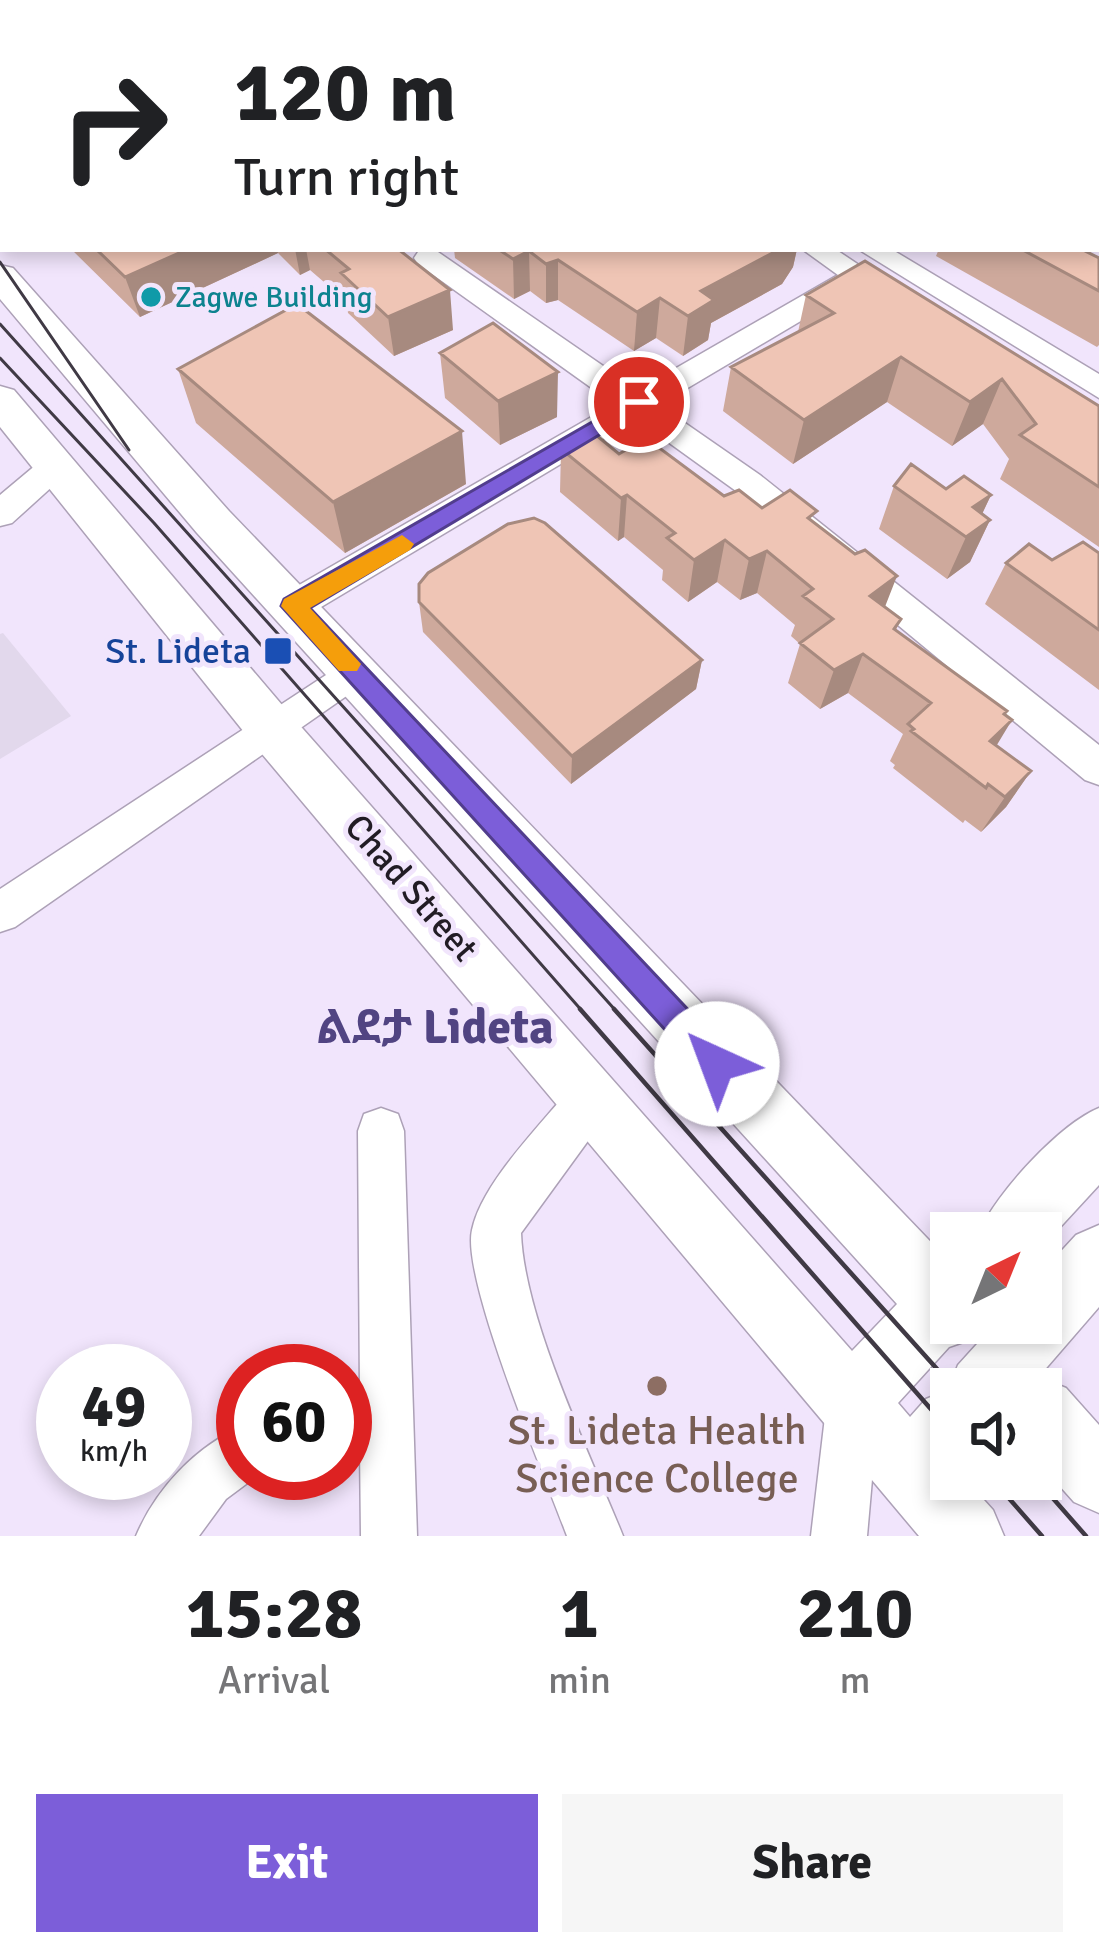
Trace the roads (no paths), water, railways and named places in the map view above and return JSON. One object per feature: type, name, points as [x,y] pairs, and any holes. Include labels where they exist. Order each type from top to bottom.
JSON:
[{"type":"main road","points":[[0,276],[115,413],[1099,1477]]},
{"type":"main road","name":"Chad Street","points":[[0,400],[270,727],[890,1439],[967,1536]]},
{"type":"main road","points":[[1030,1212],[1099,1139]]},
{"type":"main road","points":[[890,1439],[981,1350],[1099,1258]]},
{"type":"street","points":[[827,252],[865,262],[958,302],[1096,383]]},
{"type":"street","points":[[428,258],[748,483],[1099,768]]},
{"type":"street","points":[[865,262],[922,315],[958,302]]},
{"type":"street","points":[[293,606],[865,262]]},
{"type":"street","points":[[0,514],[54,467]]},
{"type":"street","points":[[0,913],[356,671]]},
{"type":"street","points":[[593,1096],[503,1218],[495,1248],[506,1292],[595,1536]]},
{"type":"street","points":[[368,1344],[381,1131]]},
{"type":"street","points":[[839,1536],[890,1439]]},
{"type":"street","points":[[372,1457],[389,1536]]},
{"type":"street","points":[[164,1536],[216,1473]]},
{"type":"tram line","points":[[0,262],[129,450]]},
{"type":"tram line","points":[[0,324],[617,1012]]},
{"type":"tram line","points":[[0,358],[154,523],[583,1012]]},
{"type":"tram line","points":[[580,1009],[930,1408]]},
{"type":"tram line","points":[[614,1009],[936,1368]]},
{"type":"tram line","points":[[1010,1500],[1042,1536]]},
{"type":"tram line","points":[[1054,1500],[1086,1536]]},
{"type":"place","name":"Zagwe Building","points":[[151,297]]},
{"type":"place","name":"St. Lideta","points":[[278,651]]},
{"type":"place","name":"St. Lideta Health Science College","points":[[657,1386]]},
{"type":"district","name":"ልደታ Lideta","points":[[435,1027]]}]
